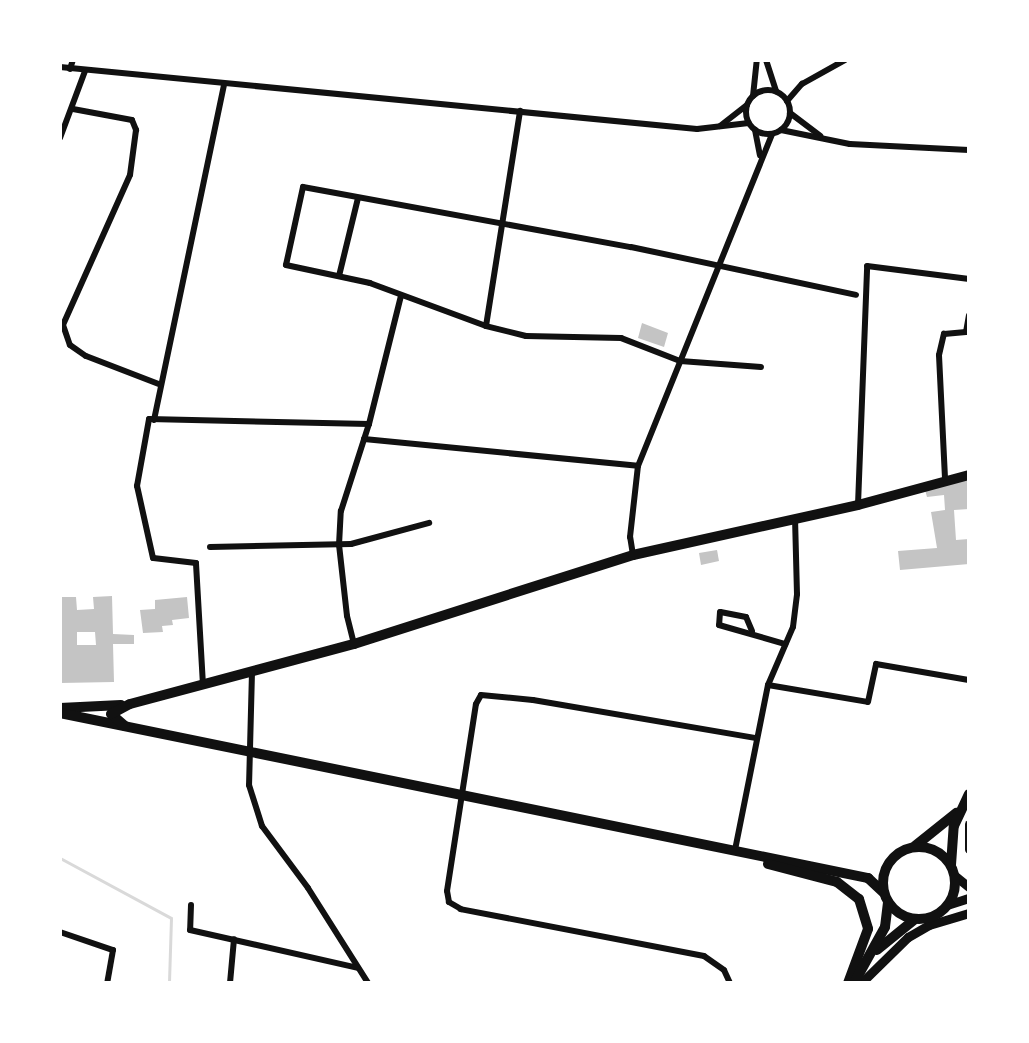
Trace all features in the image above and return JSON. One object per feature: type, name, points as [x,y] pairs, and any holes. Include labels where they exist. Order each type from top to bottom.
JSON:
[{"type":"main road","points":[[60,708],[130,704],[354,644],[633,555],[858,505],[945,478],[969,475]]},
{"type":"main road","points":[[125,726],[111,714],[130,704]]},
{"type":"main road","points":[[60,713],[868,878],[899,913],[915,919],[933,916],[947,905],[969,898]]},
{"type":"main road","points":[[854,983],[871,957],[887,920],[888,863],[927,840],[960,808],[969,794]]},
{"type":"main road","points":[[947,905],[955,886],[950,840],[960,808]]},
{"type":"main road","points":[[969,824],[969,849]]},
{"type":"main road","points":[[913,847],[939,852],[952,870],[969,887]]},
{"type":"main road","points":[[735,850],[792,871],[837,882],[852,890],[866,913],[868,929],[848,983]]},
{"type":"main road","points":[[861,983],[908,937],[929,925],[969,913]]},
{"type":"main road","points":[[871,957],[915,919]]},
{"type":"street","points":[[70,69],[73,60]]},
{"type":"street","points":[[716,129],[736,117],[753,96],[757,60]]},
{"type":"street","points":[[766,60],[776,92]]},
{"type":"street","points":[[788,101],[802,84],[845,60]]},
{"type":"street","points":[[60,68],[716,129],[749,123]]},
{"type":"street","points":[[60,138],[73,109],[85,72]]},
{"type":"street","points":[[202,685],[196,562],[153,558],[137,486],[161,385],[224,84]]},
{"type":"street","points":[[753,96],[763,91],[776,92],[788,101],[790,114],[781,130]]},
{"type":"street","points":[[747,105],[749,123],[755,130],[760,156]]},
{"type":"street","points":[[73,109],[132,120],[136,130],[130,175],[63,325],[70,345],[86,356],[161,385]]},
{"type":"street","points":[[486,326],[504,225],[520,111]]},
{"type":"street","points":[[790,114],[823,138]]},
{"type":"street","points":[[755,130],[772,134],[781,130],[863,145],[969,150]]},
{"type":"street","points":[[633,555],[630,537],[638,466],[720,268],[760,156],[772,134]]},
{"type":"street","points":[[761,367],[680,361],[621,338],[526,336],[486,326],[339,276],[286,265],[303,187],[856,296]]},
{"type":"street","points":[[339,276],[358,198]]},
{"type":"street","points":[[858,505],[867,266],[969,279]]},
{"type":"street","points":[[354,644],[347,616],[339,545],[341,511],[369,423],[400,296]]},
{"type":"street","points":[[945,478],[939,355],[944,334],[966,332],[969,315]]},
{"type":"street","points":[[152,419],[369,423]]},
{"type":"street","points":[[364,439],[638,466]]},
{"type":"street","points":[[735,850],[755,738],[768,685],[793,627],[797,594],[795,519]]},
{"type":"street","points":[[210,547],[339,545],[429,523]]},
{"type":"street","points":[[752,631],[746,617],[720,612],[719,625],[752,631],[785,644]]},
{"type":"street","points":[[768,685],[868,702],[876,664],[969,680]]},
{"type":"street","points":[[252,672],[249,785],[262,826],[308,888],[368,983]]},
{"type":"street","points":[[730,983],[723,970],[704,956],[461,909],[449,902],[447,891],[476,704],[481,695],[533,700],[755,738]]},
{"type":"street","points":[[191,905],[190,930],[358,968]]},
{"type":"street","points":[[60,932],[113,950],[107,983]]},
{"type":"street","points":[[230,983],[234,939]]},
{"type":"building","points":[[642,323],[668,333],[664,347],[638,338]]},
{"type":"building","points":[[969,479],[969,509],[954,510],[956,540],[969,539],[969,564],[900,570],[898,551],[937,548],[931,512],[945,510],[944,495],[927,497],[925,490]]},
{"type":"building","points":[[717,550],[719,561],[701,565],[699,553]]},
{"type":"building","points":[[112,596],[113,634],[134,635],[134,644],[113,644],[114,682],[60,683],[60,597],[76,597],[77,610],[94,609],[93,597]],"holes":[[[77,632],[95,632],[96,645],[77,645]]]},
{"type":"building","points":[[187,597],[189,618],[172,620],[173,625],[162,626],[163,632],[143,633],[140,610],[155,609],[155,600]]},
{"type":"waterway","points":[[60,858],[171,918],[169,983]]}]
